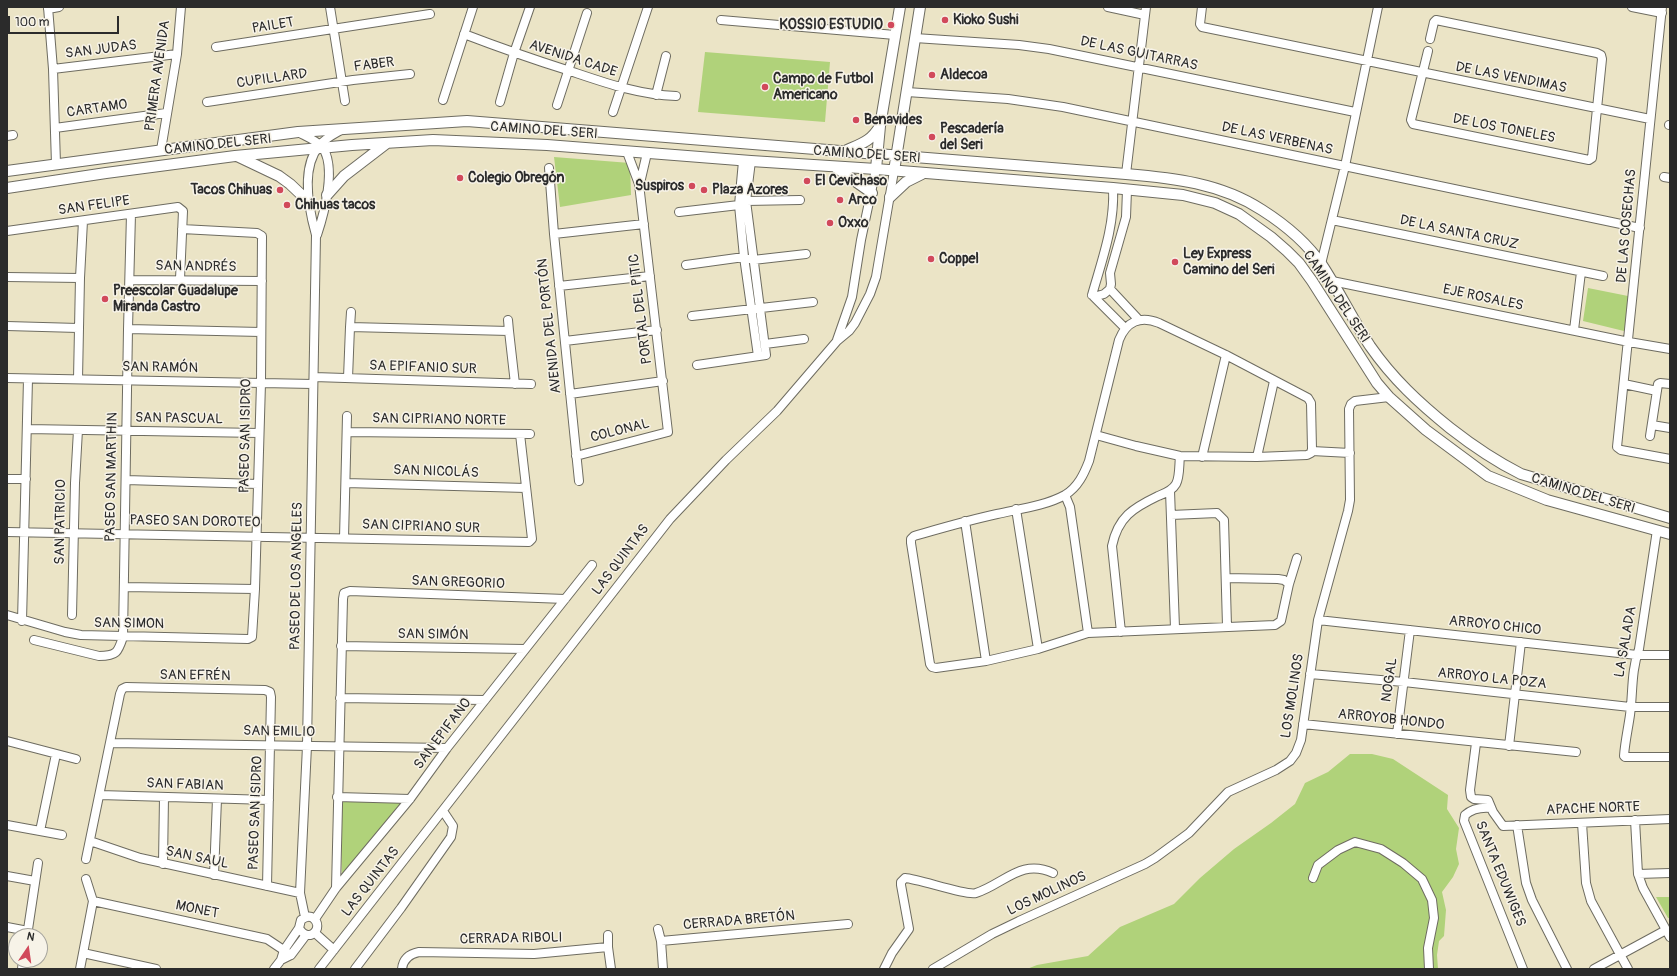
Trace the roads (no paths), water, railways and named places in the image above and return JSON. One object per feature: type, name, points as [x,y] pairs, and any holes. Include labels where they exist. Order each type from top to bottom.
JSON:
[{"type":"main road","points":[[876,169],[880,126],[900,7]]},
{"type":"main road","points":[[894,171],[920,7]]},
{"type":"main road","name":"CAMINO DEL SERI","points":[[7,171],[298,132],[452,121],[482,121],[1126,174],[1192,181],[1236,196],[1262,209],[1285,226],[1321,264],[1369,344],[1398,382],[1421,405],[1479,450],[1499,463],[1521,474],[1670,518]]},
{"type":"main road","points":[[846,151],[868,141],[874,136],[880,126]]},
{"type":"main road","name":"CAMINO DEL SERI","points":[[7,188],[106,172],[320,147],[433,140],[472,140],[747,161],[876,169],[1183,195],[1214,203],[1239,214],[1271,237],[1299,263],[1377,383],[1389,397],[1446,447],[1488,476],[1547,500],[1670,534]]},
{"type":"main road","points":[[328,195],[352,169],[388,143]]},
{"type":"main road","points":[[235,156],[279,176],[290,184],[309,207]]},
{"type":"main road","points":[[835,167],[872,193]]},
{"type":"main road","points":[[890,197],[906,182],[923,174]]},
{"type":"street","points":[[56,164],[53,69],[48,8],[59,7]]},
{"type":"street","name":"PRIMERA AVENIDA","points":[[161,150],[177,54],[181,7]]},
{"type":"street","points":[[330,7],[345,101]]},
{"type":"street","points":[[443,100],[473,7]]},
{"type":"street","points":[[500,102],[514,53],[530,7]]},
{"type":"street","points":[[614,112],[620,88],[648,7]]},
{"type":"street","points":[[1108,7],[1146,11],[1126,174]]},
{"type":"street","points":[[1202,7],[1200,24],[1202,27],[1366,61]]},
{"type":"street","points":[[1321,264],[1345,166],[1378,7]]},
{"type":"street","points":[[1632,7],[1662,10]]},
{"type":"street","name":"DE LAS COSECHAS","points":[[1662,10],[1617,447],[1622,450],[1670,459]]},
{"type":"street","points":[[557,105],[567,70],[587,12]]},
{"type":"street","name":"PAILET","points":[[216,47],[430,14]]},
{"type":"street","points":[[721,20],[895,35]]},
{"type":"street","points":[[1430,39],[1434,22],[1436,20],[1599,54],[1602,59],[1597,108]]},
{"type":"street","name":"AVENIDA CADE","points":[[464,34],[514,53],[620,88],[656,95],[676,96]]},
{"type":"street","name":"DE LAS GUITARRAS","points":[[915,38],[1026,46],[1139,67],[1355,112]]},
{"type":"street","points":[[1422,73],[1428,51]]},
{"type":"street","name":"SAN JUDAS","points":[[53,69],[177,54]]},
{"type":"street","points":[[656,95],[666,56]]},
{"type":"street","name":"DE LAS VENDIMAS","points":[[1366,61],[1650,119]]},
{"type":"street","name":"DE LOS TONELES","points":[[1422,73],[1411,120],[1413,124],[1589,160],[1592,158],[1597,108]]},
{"type":"street","name":"FABER","points":[[342,82],[410,74]]},
{"type":"street","name":"CUPILLARD","points":[[207,102],[342,82]]},
{"type":"street","name":"DE LAS VERBENAS","points":[[907,92],[1035,102],[1640,228]]},
{"type":"street","name":"CARTAMO","points":[[55,128],[166,113]]},
{"type":"street","points":[[316,235],[309,207],[309,174],[311,162],[320,147],[344,128]]},
{"type":"street","points":[[298,132],[320,147],[327,164],[328,195],[324,213],[316,235]]},
{"type":"street","name":"PORTAL DEL PITIC","points":[[627,152],[640,184],[656,330],[669,430]]},
{"type":"street","name":"PORTAL DEL PITIC","points":[[640,184],[647,153]]},
{"type":"street","points":[[697,364],[766,355],[765,344],[744,257],[743,203],[747,161]]},
{"type":"street","name":"AVENIDA DEL PORTÓN","points":[[549,168],[554,234],[579,481]]},
{"type":"street","name":"LAS QUINTAS","points":[[837,341],[852,297],[861,240],[876,169]]},
{"type":"street","name":"LAS QUINTAS","points":[[319,969],[670,518],[777,410],[837,341],[849,331],[870,294],[880,259],[894,171]]},
{"type":"street","points":[[1092,295],[1109,234],[1113,210],[1113,188]]},
{"type":"street","points":[[1092,295],[1101,296],[1110,289],[1112,279],[1110,274],[1126,217],[1127,190]]},
{"type":"street","points":[[679,212],[743,203],[800,200]]},
{"type":"street","points":[[743,203],[753,260],[758,356]]},
{"type":"street","name":"SAN FELIPE","points":[[7,231],[178,207],[183,210],[182,229]]},
{"type":"street","points":[[309,207],[324,213]]},
{"type":"street","name":"PASEO SAN MARTHIN","points":[[34,640],[99,656],[106,656],[116,653],[120,649],[123,637],[131,214]]},
{"type":"street","name":"DE LA SANTA CRUZ","points":[[1332,220],[1603,276]]},
{"type":"street","points":[[78,379],[78,328],[83,221]]},
{"type":"street","points":[[554,234],[644,224]]},
{"type":"street","points":[[180,279],[182,229]]},
{"type":"street","name":"PASEO SAN ISIDRO","points":[[182,229],[257,233],[262,236],[261,383],[256,589],[252,637]]},
{"type":"street","points":[[1109,234],[1121,237]]},
{"type":"street","name":"PASEO DE LOS ANGELES","points":[[305,917],[300,893],[307,746],[316,235]]},
{"type":"street","points":[[686,265],[744,257],[753,260],[806,254]]},
{"type":"street","points":[[1099,270],[1110,274]]},
{"type":"street","points":[[1574,330],[1581,272]]},
{"type":"street","points":[[559,286],[650,276]]},
{"type":"street","points":[[7,277],[80,278]]},
{"type":"street","name":"SAN ANDRÉS","points":[[130,280],[180,279],[262,281]]},
{"type":"street","name":"EJE ROSALES","points":[[1332,281],[1629,342],[1670,349]]},
{"type":"street","points":[[1110,289],[1138,320]]},
{"type":"street","points":[[1092,295],[1125,328]]},
{"type":"street","points":[[692,316],[813,302]]},
{"type":"street","points":[[348,378],[351,312]]},
{"type":"street","points":[[508,320],[515,384]]},
{"type":"street","points":[[1297,558],[1288,584],[1281,621],[1275,625],[1175,628],[1088,633],[1038,649],[986,661],[936,668],[930,666],[910,543],[914,536],[965,521],[1051,501],[1065,495],[1076,486],[1084,475],[1089,461],[1119,340],[1125,328],[1138,320],[1154,321],[1226,355],[1310,400],[1312,451]]},
{"type":"street","points":[[7,326],[78,328]]},
{"type":"street","points":[[350,327],[509,330]]},
{"type":"street","points":[[128,329],[261,332]]},
{"type":"street","points":[[565,341],[656,330]]},
{"type":"street","points":[[765,344],[804,339]]},
{"type":"street","points":[[1202,457],[1226,355]]},
{"type":"street","name":"SAN RAMÓN","points":[[7,378],[261,383],[313,380]]},
{"type":"street","points":[[22,621],[28,378]]},
{"type":"street","name":"SA EPIFANIO SUR","points":[[313,380],[348,378],[531,384]]},
{"type":"street","points":[[570,394],[663,381]]},
{"type":"street","points":[[1257,457],[1274,381]]},
{"type":"street","points":[[1650,436],[1659,383],[1670,384]]},
{"type":"street","points":[[1624,384],[1657,391]]},
{"type":"street","name":"LOS MOLINOS","points":[[933,969],[992,934],[1145,864],[1165,852],[1189,833],[1228,792],[1276,770],[1290,761],[1299,747],[1318,620],[1350,500],[1349,409],[1354,401],[1389,397]]},
{"type":"street","points":[[344,538],[347,416]]},
{"type":"street","points":[[1652,425],[1670,428]]},
{"type":"street","name":"SAN PASCUAL","points":[[27,429],[259,433]]},
{"type":"street","name":"SAN PATRICIO","points":[[72,615],[78,430]]},
{"type":"street","name":"COLONAL","points":[[576,456],[666,433],[669,430]]},
{"type":"street","name":"SAN CIPRIANO NORTE","points":[[347,432],[530,434]]},
{"type":"street","points":[[520,434],[526,488]]},
{"type":"street","points":[[1096,435],[1180,456],[1257,457],[1307,455],[1312,451],[1350,453]]},
{"type":"street","points":[[1121,632],[1112,546],[1114,535],[1127,514],[1137,506],[1170,491],[1177,484],[1180,456]]},
{"type":"street","points":[[7,479],[26,479]]},
{"type":"street","points":[[126,480],[258,484]]},
{"type":"street","name":"SAN NICOLÁS","points":[[346,483],[526,488]]},
{"type":"street","name":"SAN CIPRIANO SUR","points":[[310,537],[531,542],[526,488]]},
{"type":"street","points":[[1170,491],[1175,628]]},
{"type":"street","points":[[1065,495],[1070,507],[1088,633]]},
{"type":"street","points":[[1016,509],[1038,649]]},
{"type":"street","points":[[1171,515],[1217,513],[1224,520],[1227,626]]},
{"type":"street","points":[[965,521],[986,661]]},
{"type":"street","name":"LA SALADA","points":[[1657,530],[1639,649],[1633,674],[1624,755],[1625,757],[1670,757]]},
{"type":"street","name":"PASEO SAN DOROTEO","points":[[7,532],[310,537]]},
{"type":"street","name":"SAN EPIFANO","points":[[315,919],[336,888],[410,799],[485,700],[592,565]]},
{"type":"street","points":[[1226,578],[1278,579],[1284,580],[1288,584]]},
{"type":"street","points":[[124,587],[256,589]]},
{"type":"street","name":"SAN GREGORIO","points":[[341,646],[343,596],[344,593],[350,591],[564,599]]},
{"type":"street","name":"SAN SIMON","points":[[7,615],[22,621],[73,634],[123,637],[248,639],[252,637]]},
{"type":"street","name":"ARROYO CHICO","points":[[1318,620],[1637,655],[1670,655]]},
{"type":"street","name":"NOGAL","points":[[1397,734],[1410,630]]},
{"type":"street","points":[[1509,746],[1521,642]]},
{"type":"street","points":[[336,888],[341,646]]},
{"type":"street","name":"SAN SIMÓN","points":[[341,646],[525,649]]},
{"type":"street","name":"ARROYO LA POZA","points":[[1310,674],[1404,682],[1630,707],[1670,707]]},
{"type":"street","name":"SAN EFRÉN","points":[[110,742],[121,691],[126,687],[265,690],[270,692]]},
{"type":"street","name":"PASEO SAN ISIDRO","points":[[267,886],[271,745],[270,692]]},
{"type":"street","points":[[340,698],[485,700]]},
{"type":"street","name":"ARROYOB HONDO","points":[[1303,724],[1476,743],[1576,752]]},
{"type":"street","points":[[7,741],[76,759]]},
{"type":"street","points":[[86,859],[110,742]]},
{"type":"street","name":"SAN EMILIO","points":[[110,742],[448,748]]},
{"type":"street","points":[[1476,743],[1470,790],[1471,797],[1474,799],[1488,800],[1491,808]]},
{"type":"street","points":[[40,831],[56,754]]},
{"type":"street","name":"SAN FABIAN","points":[[100,795],[269,800]]},
{"type":"street","points":[[337,796],[410,799]]},
{"type":"street","points":[[163,864],[164,797]]},
{"type":"street","points":[[214,875],[217,799]]},
{"type":"street","name":"SANTA EDUWIGES","points":[[1491,808],[1483,807],[1470,810],[1465,815],[1464,821],[1523,969]]},
{"type":"street","name":"APACHE NORTE","points":[[1491,808],[1503,826],[1670,819]]},
{"type":"street","points":[[354,969],[401,908],[451,837],[452,826],[443,811]]},
{"type":"street","points":[[1594,969],[1620,955],[1668,934],[1643,888],[1638,874],[1635,820]]},
{"type":"street","points":[[1582,822],[1584,866],[1588,889],[1598,915],[1628,969]]},
{"type":"street","points":[[7,825],[62,835]]},
{"type":"street","points":[[1517,825],[1526,883],[1532,900],[1567,969]]},
{"type":"street","name":"SAN SAUL","points":[[90,841],[163,864],[300,893]]},
{"type":"street","points":[[1314,878],[1318,865],[1338,850],[1356,842],[1381,849],[1404,863],[1422,880],[1432,900],[1434,918],[1428,948],[1428,969]]},
{"type":"street","points":[[29,928],[38,863]]},
{"type":"street","points":[[884,969],[892,953],[909,929],[901,885],[902,880],[907,878],[974,893],[1015,872],[1026,869],[1046,870],[1053,873]]},
{"type":"street","points":[[1638,874],[1670,873]]},
{"type":"street","points":[[7,876],[35,881]]},
{"type":"street","points":[[80,969],[93,901],[86,878]]},
{"type":"street","name":"MONET","points":[[93,901],[267,939],[287,952]]},
{"type":"street","points":[[274,969],[287,952],[299,928],[301,920],[305,917],[315,919],[317,928],[315,933]]},
{"type":"street","name":"CERRADA BRETÓN","points":[[661,941],[848,924]]},
{"type":"street","points":[[299,928],[302,933],[306,935]]},
{"type":"street","points":[[658,929],[661,941],[663,969]]},
{"type":"street","points":[[315,933],[334,950]]},
{"type":"street","points":[[287,952],[306,935],[315,933]]},
{"type":"street","points":[[608,935],[610,969]]},
{"type":"street","name":"CERRADA RIBOLI","points":[[402,969],[404,960],[412,953],[419,952],[534,954],[608,947]]},
{"type":"street","points":[[83,953],[156,969]]},
{"type":"place","name":"Kioko Sushi","points":[[945,20]]},
{"type":"place","name":"KOSSIO ESTUDIO","points":[[891,25]]},
{"type":"place","name":"Aldecoa","points":[[932,75]]},
{"type":"place","name":"Campo de Futbol Americano","points":[[765,87]]},
{"type":"place","name":"Benavides","points":[[856,120]]},
{"type":"place","name":"Pescadería del Seri","points":[[932,137]]},
{"type":"place","name":"Colegio Obregón","points":[[460,178]]},
{"type":"place","name":"El Cevichaso","points":[[807,181]]},
{"type":"place","name":"Suspiros","points":[[692,186]]},
{"type":"place","name":"Tacos Chihuas","points":[[280,190]]},
{"type":"place","name":"Plaza Azores","points":[[704,190]]},
{"type":"place","name":"Arco","points":[[840,200]]},
{"type":"place","name":"Chihuas tacos","points":[[287,205]]},
{"type":"place","name":"Oxxo","points":[[830,223]]},
{"type":"place","name":"Coppel","points":[[931,259]]},
{"type":"place","name":"Ley Express Camino del Seri","points":[[1175,262]]},
{"type":"place","name":"Preescolar Guadalupe Miranda Castro","points":[[105,299]]}]
